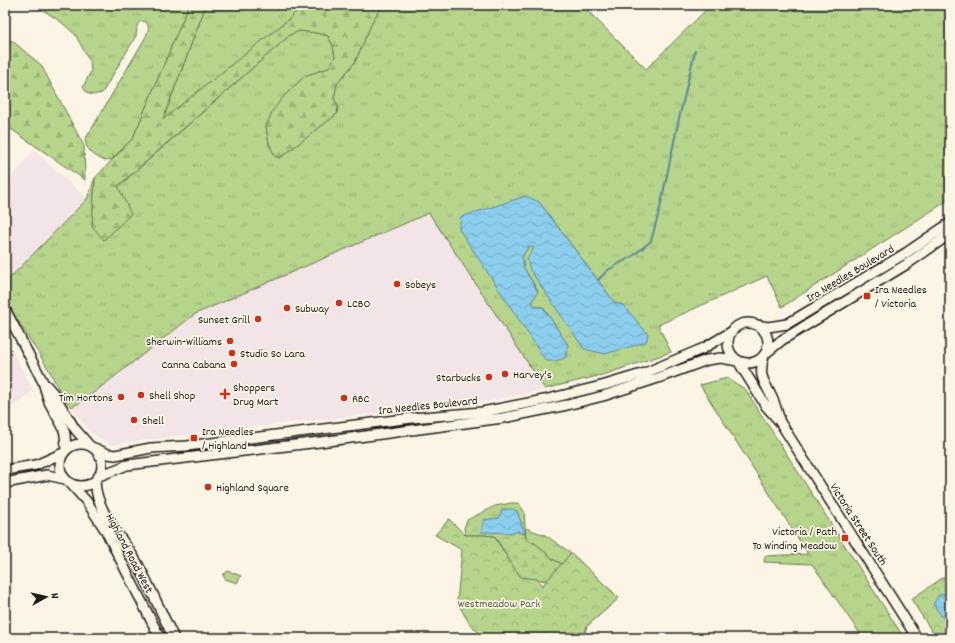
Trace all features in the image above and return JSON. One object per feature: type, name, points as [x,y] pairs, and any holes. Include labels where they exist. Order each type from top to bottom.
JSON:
[{"type":"main road","name":"Ira Needles Boulevard","points":[[757,325],[768,327],[787,324],[906,254],[950,223]]},
{"type":"main road","name":"Ira Needles Boulevard","points":[[765,354],[782,340],[907,264],[950,234]]},
{"type":"main road","points":[[5,309],[43,382],[49,402],[63,427],[65,451],[60,462],[60,471],[68,481]]},
{"type":"main road","points":[[750,323],[757,325],[764,330],[767,336],[768,344],[765,354],[759,360],[752,363],[743,363],[738,361],[731,354],[728,347],[728,340],[731,332],[735,327],[741,324],[750,323]]},
{"type":"main road","name":"Ira Needles Boulevard","points":[[91,446],[108,454],[121,454],[151,448],[187,446],[412,418],[482,412],[576,393],[645,373],[704,348],[731,332]]},
{"type":"main road","name":"Victoria Street South","points":[[765,354],[761,366],[761,376],[773,401],[780,422]]},
{"type":"main road","name":"Ira Needles Boulevard","points":[[97,478],[127,465],[503,418],[603,396],[707,360],[721,358],[738,361]]},
{"type":"main road","name":"Victoria Street South","points":[[738,361],[766,406],[780,422],[917,638]]},
{"type":"main road","points":[[5,483],[47,475],[84,486],[90,484],[97,478],[102,469],[102,461],[99,454],[75,429],[53,393],[43,382]]},
{"type":"main road","points":[[5,470],[36,465],[65,451],[73,445],[80,443],[91,446]]},
{"type":"main road","name":"Highland Road West","points":[[97,478],[97,498],[136,562],[174,638]]},
{"type":"main road","name":"Highland Road West","points":[[68,481],[87,502],[106,531],[160,638]]},
{"type":"shaded area","points":[[34,150],[87,199],[5,283],[5,186]]},
{"type":"shaded area","points":[[430,213],[545,389],[494,400],[199,433],[111,445],[91,433],[73,409],[195,314]]},
{"type":"shaded area","points":[[5,336],[33,390],[5,413]]},
{"type":"green space","points":[[189,5],[133,138],[112,159],[105,161],[95,155],[87,147],[85,140],[144,40],[148,30],[148,25],[144,21],[138,24],[136,36],[102,93],[93,95],[87,93],[83,87],[91,71],[90,62],[75,34],[61,22],[37,6]]},
{"type":"green space","points":[[189,5],[206,5],[163,119],[288,20],[303,5],[383,5],[374,18],[355,62],[337,84],[334,98],[338,107],[337,114],[280,158],[275,156],[269,144],[266,126],[273,110],[284,96],[305,76],[328,68],[335,57],[333,46],[328,36],[299,31],[290,35],[118,186],[131,214],[104,240],[92,226],[95,178],[133,138]]},
{"type":"green space","points":[[206,5],[303,5],[288,20],[163,120]]},
{"type":"green space","points":[[383,5],[582,5],[646,69],[711,5],[950,5],[950,199],[782,307],[767,276],[658,325],[671,352],[606,374],[545,389],[429,213],[195,314],[83,401],[72,407],[63,398],[49,370],[5,300],[5,283],[87,199],[95,178],[92,226],[118,187],[290,35],[299,31],[328,36],[333,46],[335,57],[328,68],[305,76],[284,96],[266,126],[269,144],[275,156],[280,158],[337,114],[338,107],[334,98],[337,84],[355,62],[374,18]],"holes":[[[539,202],[615,303],[623,305],[584,349],[534,247],[529,246],[522,257],[524,268],[538,291],[532,301],[535,307],[543,307],[568,345],[565,358],[461,217]]]},
{"type":"green space","points":[[11,40],[41,65],[84,146],[85,180],[5,125],[5,51]]},
{"type":"green space","points":[[727,378],[745,389],[904,638],[863,638],[812,564],[764,562],[765,556],[808,554],[700,385]]},
{"type":"green space","points":[[518,503],[524,511],[526,539],[536,544],[554,560],[569,567],[546,581],[521,577],[495,536],[465,535],[464,528],[467,520],[495,506]],"holes":[[[517,511],[524,534],[484,520],[500,518]]]},
{"type":"green space","name":"Westmeadow Park","points":[[449,519],[465,535],[494,536],[521,577],[537,579],[542,586],[571,553],[619,598],[587,626],[585,632],[588,638],[484,638],[469,623],[457,602],[462,550],[435,535]]},
{"type":"green space","points":[[525,528],[545,535],[571,553],[619,598],[587,626],[585,632],[588,638],[571,638],[569,567],[554,560],[536,544],[526,539]]},
{"type":"green space","points":[[228,571],[241,576],[237,583],[225,579],[223,575]]},
{"type":"green space","points":[[950,573],[950,638],[936,638],[911,599]]},
{"type":"water","points":[[526,196],[539,202],[615,303],[623,305],[648,334],[646,342],[605,354],[584,349],[530,270],[527,259],[534,248],[529,246],[522,257],[524,268],[538,292],[532,301],[535,307],[543,307],[568,345],[565,358],[555,361],[546,361],[459,229],[461,217]]},
{"type":"water","points":[[512,509],[517,511],[525,534],[517,531],[514,533],[481,532],[484,520],[499,518],[502,510]]},
{"type":"water","points":[[946,594],[950,601],[950,623],[945,621],[933,604],[939,595]]},
{"type":"waterway","points":[[598,280],[608,270],[634,255],[651,241],[660,208],[695,51]]},
{"type":"place","name":"Sobeys","points":[[397,284]]},
{"type":"place","name":"Ira Needles / Victoria","points":[[867,296]]},
{"type":"place","name":"LCBO","points":[[339,303]]},
{"type":"place","name":"Subway","points":[[287,308]]},
{"type":"place","name":"Sunset Grill","points":[[258,319]]},
{"type":"place","name":"Sherwin-Williams","points":[[230,341]]},
{"type":"place","name":"Studio So Lara","points":[[232,353]]},
{"type":"place","name":"Canna Cabana","points":[[234,364]]},
{"type":"place","name":"Harvey's","points":[[505,374]]},
{"type":"place","name":"Starbucks","points":[[489,377]]},
{"type":"place","name":"Shoppers Drug Mart","points":[[225,394]]},
{"type":"place","name":"Shell Shop","points":[[141,395]]},
{"type":"place","name":"Tim Hortons","points":[[121,397]]},
{"type":"place","name":"RBC","points":[[344,398]]},
{"type":"place","name":"Shell","points":[[134,420]]},
{"type":"place","name":"Ira Needles / Highland","points":[[194,438]]},
{"type":"place","name":"Highland Square","points":[[208,487]]},
{"type":"place","name":"Victoria / Path To Winding Meadow","points":[[845,538]]}]
